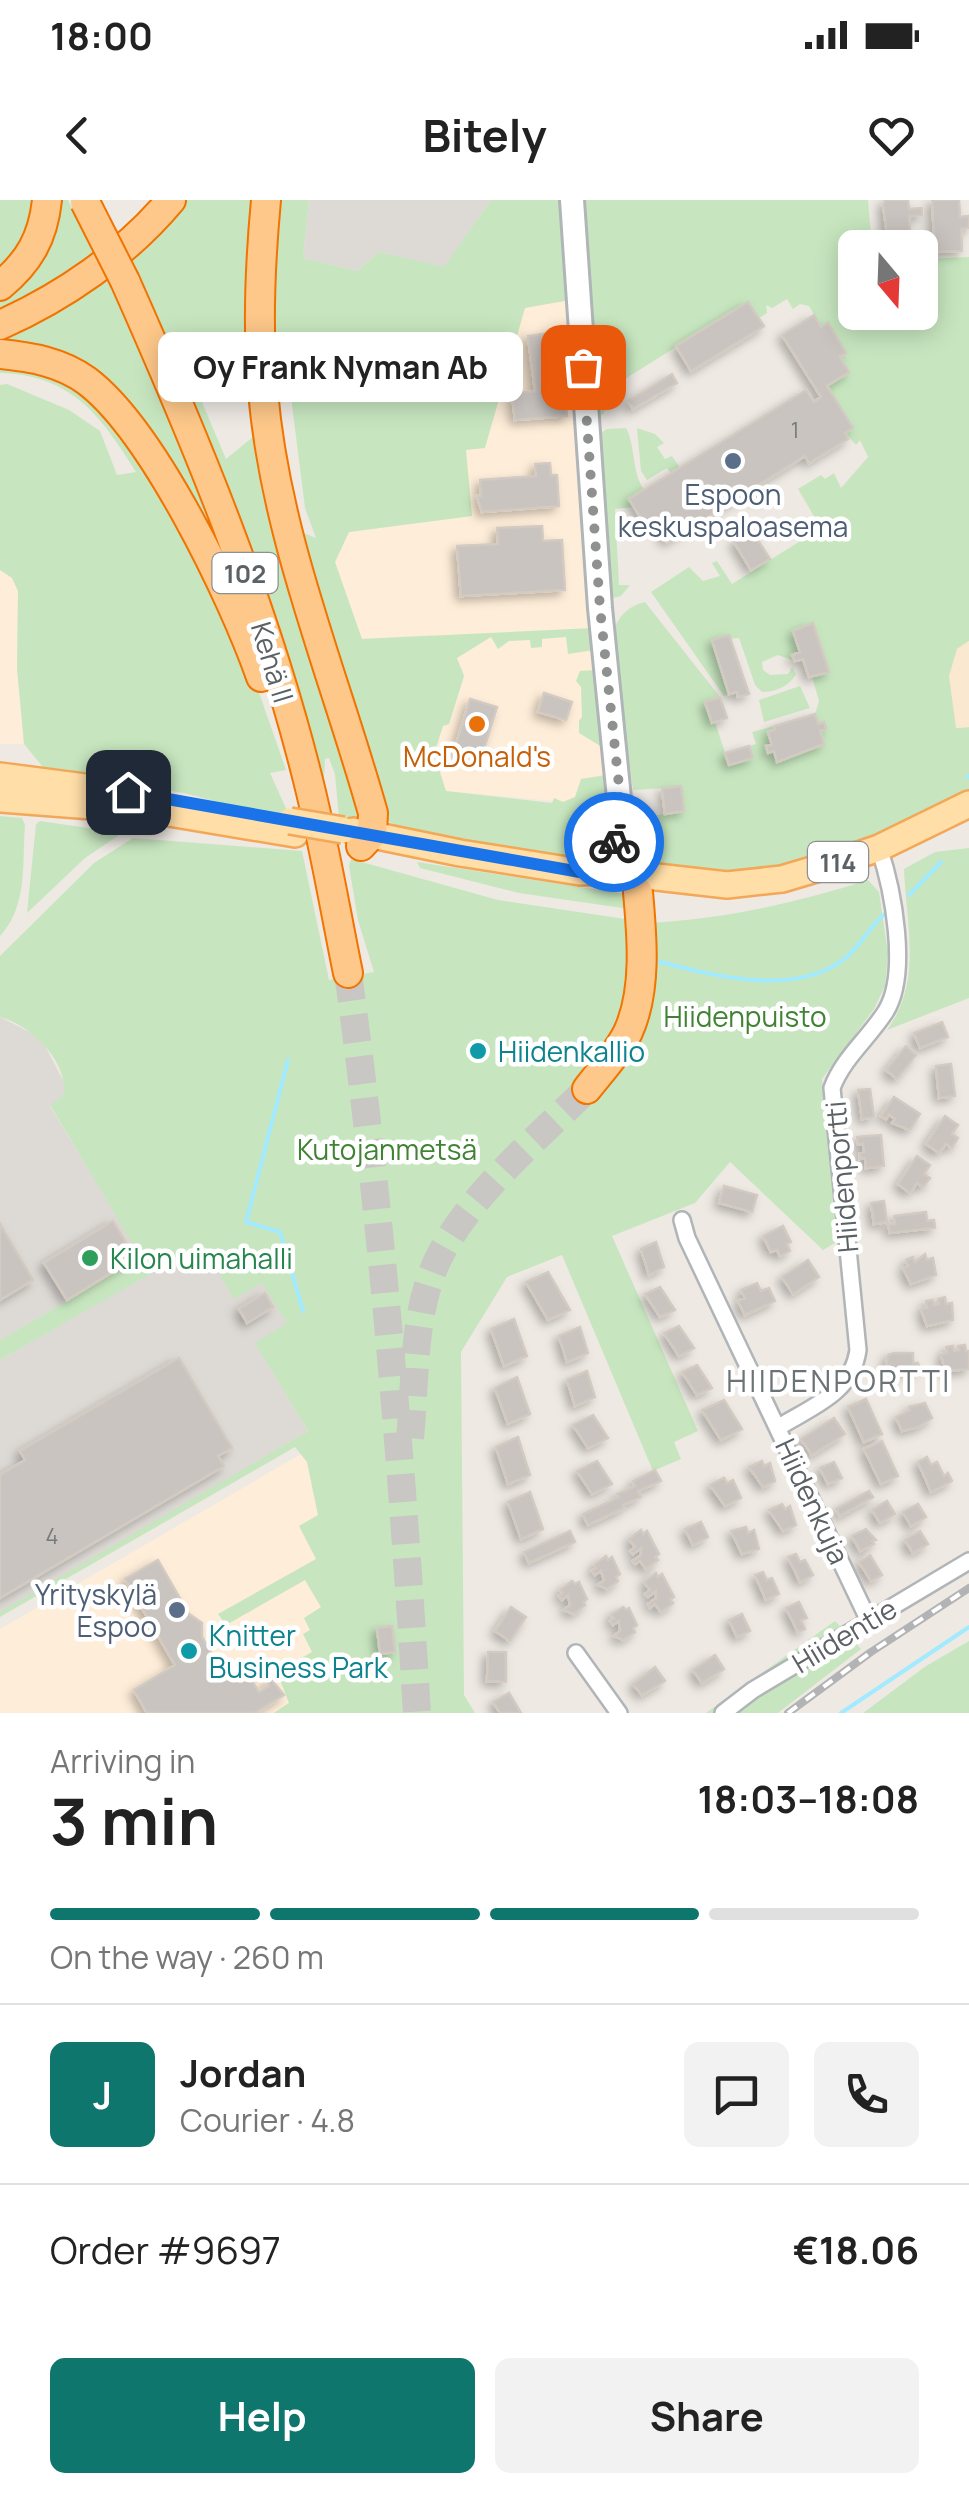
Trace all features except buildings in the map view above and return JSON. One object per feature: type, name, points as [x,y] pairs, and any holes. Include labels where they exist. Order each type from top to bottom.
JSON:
[{"type":"highway","points":[[0,286],[17,272],[39,240],[47,200]]},
{"type":"highway","points":[[0,325],[79,281],[171,200]]},
{"type":"highway","points":[[266,200],[258,316],[263,394],[281,500],[373,812],[356,838]]},
{"type":"highway","name":"Kehä II","points":[[85,201],[125,281],[210,478],[272,652],[308,780],[348,973]]},
{"type":"highway","points":[[0,354],[46,360],[86,380],[144,445],[188,521],[251,648],[329,877]]},
{"type":"highway","points":[[586,1090],[627,1034],[636,1008],[640,970],[636,881]]},
{"type":"main road","name":"114","points":[[0,776],[93,787],[292,828]]},
{"type":"main road","name":"114","points":[[0,798],[292,828],[580,872],[602,883],[636,881],[688,894],[726,884],[782,879],[880,848],[969,804]]},
{"type":"main road","points":[[580,872],[607,856],[623,823]]},
{"type":"street","points":[[572,200],[600,608],[623,823],[635,846],[636,881]]},
{"type":"street","name":"Hiidenportti","points":[[779,1427],[842,1388],[856,1365],[858,1350],[832,1088],[839,1070],[887,1010],[896,988],[896,936],[880,848]]},
{"type":"street","name":"Hiidenkuja","points":[[682,1220],[687,1238],[868,1620]]},
{"type":"street","name":"Hiidentie","points":[[723,1713],[753,1690],[969,1561]]},
{"type":"street","points":[[576,1653],[620,1713]]},
{"type":"shaded area","points":[[309,200],[491,200],[444,268],[379,252],[357,271],[303,258]]},
{"type":"shaded area","points":[[570,300],[608,774],[581,779],[575,797],[563,802],[446,791],[434,754],[443,726],[449,723],[463,670],[432,635],[361,639],[335,562],[349,532],[472,516],[465,449],[485,447],[525,307]]},
{"type":"shaded area","points":[[0,570],[12,578],[18,591],[17,668],[24,744],[0,744]]},
{"type":"shaded area","points":[[0,1017],[41,1038],[65,1084],[63,1096],[50,1106],[142,1258],[0,1340]]},
{"type":"shaded area","points":[[229,1228],[288,1324],[256,1344],[308,1431],[0,1615],[0,1360]]},
{"type":"shaded area","points":[[301,1454],[307,1462],[318,1515],[317,1559],[218,1614],[227,1624],[305,1580],[321,1608],[304,1618],[313,1652],[285,1687],[289,1703],[274,1713],[0,1713],[0,1629]]},
{"type":"green space","points":[[0,200],[40,200],[34,228],[0,273]]},
{"type":"green space","points":[[55,200],[68,200],[99,262],[0,320],[0,290]]},
{"type":"green space","points":[[180,200],[259,200],[249,366],[185,362],[226,459],[253,437],[285,563],[363,816],[358,825],[339,818],[335,774],[329,758],[325,759],[324,779],[321,777],[126,255]]},
{"type":"green space","points":[[274,200],[309,200],[303,258],[357,271],[379,252],[444,267],[491,200],[565,200],[570,300],[525,308],[485,448],[466,450],[472,516],[349,532],[335,562],[362,639],[593,628],[594,650],[568,654],[566,637],[542,639],[542,647],[531,648],[530,640],[509,641],[498,649],[491,637],[457,658],[464,676],[449,724],[443,726],[434,754],[446,791],[552,803],[554,798],[563,802],[575,797],[581,779],[608,775],[609,839],[586,858],[403,832],[381,810],[296,530],[316,538],[305,508],[291,397],[274,393],[269,273]]},
{"type":"green space","points":[[586,200],[868,200],[871,230],[838,230],[838,330],[938,330],[938,258],[969,257],[969,641],[957,649],[957,728],[969,727],[969,796],[852,849],[788,868],[728,877],[666,873],[647,845],[636,809],[649,809],[651,816],[684,811],[681,787],[633,790],[613,633],[617,622],[628,609],[645,602],[720,697],[705,703],[729,765],[753,758],[749,746],[756,744],[752,732],[774,726],[768,732],[772,745],[767,746],[768,753],[774,751],[777,762],[824,745],[820,731],[826,729],[824,722],[818,724],[815,714],[819,701],[812,677],[829,671],[813,624],[797,629],[800,652],[793,655],[795,661],[778,655],[762,662],[763,670],[770,675],[788,674],[792,667],[796,674],[786,685],[767,692],[755,685],[739,638],[713,640],[729,694],[724,696],[651,592],[689,567],[703,581],[720,576],[712,563],[717,561],[732,584],[821,528],[798,489],[821,475],[825,479],[834,473],[841,488],[868,457],[860,440],[856,445],[845,433],[853,427],[827,386],[846,352],[828,323],[821,327],[809,306],[800,304],[793,309],[787,299],[772,308],[766,305],[767,313],[759,318],[748,302],[612,387],[622,401],[607,405],[603,415],[597,413]]},
{"type":"green space","points":[[104,272],[172,421],[230,575],[141,426],[0,344],[0,332]]},
{"type":"green space","points":[[0,362],[19,362],[94,395],[159,481],[248,661],[286,770],[270,773],[289,815],[184,793],[47,772],[24,744],[17,668],[18,591],[12,578],[0,570],[0,385],[7,384],[69,410],[100,431],[117,475],[136,472],[110,433],[82,402],[47,381],[0,373]]},
{"type":"green space","points":[[626,428],[644,490],[629,499],[634,507],[615,509],[619,585],[630,585],[621,596],[613,598],[599,434],[607,429]]},
{"type":"green space","points":[[637,428],[655,434],[664,443],[657,447],[665,459],[672,456],[680,468],[671,473],[667,468],[647,480],[641,471]]},
{"type":"green space","points":[[596,670],[605,746],[602,747],[579,733],[581,687],[576,681],[580,671]]},
{"type":"green space","points":[[800,686],[810,708],[764,722],[759,700]]},
{"type":"green space","points":[[0,816],[22,818],[25,825],[19,898],[0,936]]},
{"type":"green space","points":[[40,821],[122,833],[85,858],[27,913],[36,824]]},
{"type":"green space","name":"Kutojanmetsä","points":[[133,838],[302,851],[329,980],[374,972],[358,920],[351,859],[498,900],[632,920],[626,1005],[612,1041],[585,1080],[591,1092],[612,1072],[640,1027],[650,969],[649,923],[760,909],[868,880],[879,892],[888,953],[885,986],[874,1009],[822,1079],[840,1240],[823,1250],[730,1162],[695,1203],[612,1236],[698,1431],[674,1442],[681,1459],[653,1471],[562,1255],[507,1277],[461,1352],[464,1695],[475,1713],[274,1713],[289,1703],[277,1672],[312,1652],[303,1634],[310,1630],[304,1618],[321,1607],[305,1580],[226,1625],[218,1614],[316,1559],[299,1526],[318,1515],[307,1462],[295,1447],[0,1617],[0,1612],[308,1431],[255,1343],[287,1323],[262,1283],[234,1299],[201,1245],[0,1360],[0,1340],[141,1258],[50,1105],[63,1096],[64,1083],[54,1058],[35,1037],[0,1017],[0,956],[94,863]]},
{"type":"green space","points":[[969,848],[969,998],[887,1030],[898,1011],[909,973],[904,869],[935,852]]},
{"type":"green space","points":[[417,862],[626,894],[629,909],[519,893],[420,868]]},
{"type":"green space","points":[[835,1621],[861,1649],[778,1713],[706,1713]]},
{"type":"green space","points":[[969,1641],[969,1713],[863,1713],[926,1666]]},
{"type":"sand","points":[[969,641],[969,727],[956,728],[949,676],[957,649]]},
{"type":"waterway","points":[[909,895],[941,862]]},
{"type":"waterway","points":[[660,962],[754,980],[802,977],[824,971],[844,959],[887,912]]},
{"type":"waterway","points":[[288,1060],[246,1222],[280,1232],[303,1311]]},
{"type":"waterway","points":[[841,1713],[969,1627]]},
{"type":"tunnel","points":[[348,973],[390,1342],[417,1713]]},
{"type":"tunnel","points":[[410,1438],[420,1322],[439,1257],[455,1230],[496,1179],[587,1089]]},
{"type":"railway","points":[[788,1713],[871,1652],[969,1588]]},
{"type":"way so far","points":[[583,367],[600,608],[623,823],[614,842]]},
{"type":"place","name":"Oy Frank Nyman Ab","points":[[583,367]]},
{"type":"place","name":"Espoon keskuspaloasema","points":[[733,461]]},
{"type":"place","name":"McDonald's","points":[[477,724]]},
{"type":"place","name":"Hiidenkallio","points":[[478,1051]]},
{"type":"place","name":"Kilon uimahalli","points":[[90,1258]]},
{"type":"place","name":"Yrityskylä Espoo","points":[[177,1610]]},
{"type":"place","name":"Knitter Business Park","points":[[189,1651]]},
{"type":"district","name":"HIIDENPORTTI","points":[[839,1380]]},
{"type":"route","points":[[128,792],[580,872],[607,856],[614,842]]},
{"type":"park label","name":"Hiidenpuisto","points":[[745,1016]]}]
